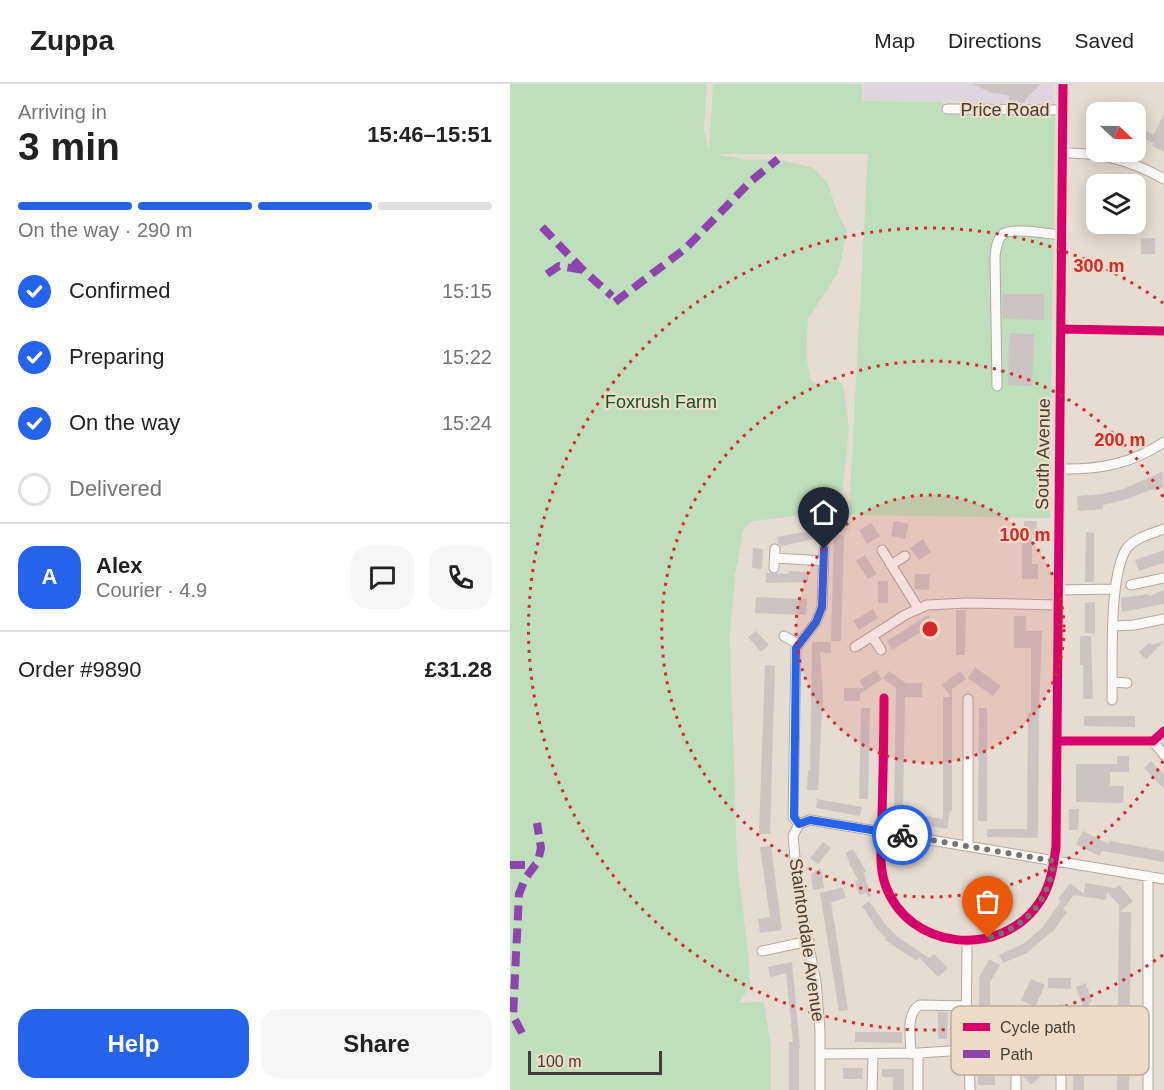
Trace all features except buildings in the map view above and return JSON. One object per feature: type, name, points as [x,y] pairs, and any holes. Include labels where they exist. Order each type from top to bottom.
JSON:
[{"type":"street","name":"South Avenue","points":[[967,942],[1001,934],[1029,916],[1046,892],[1051,879],[1056,847],[1063,84]]},
{"type":"street","name":"Price Road","points":[[947,110],[1062,110]]},
{"type":"street","points":[[1062,153],[1087,153],[1124,161],[1164,179]]},
{"type":"street","points":[[996,386],[995,256],[999,238],[1010,231],[1062,235]]},
{"type":"street","points":[[1060,469],[1088,470],[1114,465],[1139,457],[1164,442]]},
{"type":"street","points":[[1112,700],[1113,626],[1116,589],[1123,556],[1127,549],[1140,538],[1164,529]]},
{"type":"street","points":[[784,636],[798,644],[816,622],[822,607],[824,549]]},
{"type":"street","points":[[882,550],[918,608]]},
{"type":"street","points":[[891,565],[905,556]]},
{"type":"street","points":[[775,559],[823,561]]},
{"type":"street","points":[[1131,585],[1164,578]]},
{"type":"street","points":[[1059,590],[1116,589]]},
{"type":"street","points":[[855,647],[918,608],[943,603],[1059,605]]},
{"type":"street","points":[[1113,626],[1134,625],[1164,619]]},
{"type":"street","points":[[872,636],[881,650]]},
{"type":"street","name":"Staintondale Avenue","points":[[798,644],[794,817],[799,824],[793,836],[798,891],[809,941],[819,1011],[820,1090]]},
{"type":"street","points":[[1113,682],[1127,682]]},
{"type":"street","points":[[884,698],[882,869],[885,884],[899,909],[910,920],[937,936],[967,942],[966,1005],[920,1005],[911,1015],[918,1090]]},
{"type":"street","points":[[968,846],[969,699]]},
{"type":"street","points":[[1057,741],[1153,741],[1164,731]]},
{"type":"street","points":[[1153,741],[1164,755]]},
{"type":"street","points":[[799,824],[810,820],[1164,879]]},
{"type":"street","points":[[1148,876],[1148,1006]]},
{"type":"street","points":[[762,951],[809,941]]},
{"type":"street","points":[[821,1054],[914,1053],[951,1048]]},
{"type":"street","points":[[872,1090],[873,1054]]},
{"type":"street","points":[[970,1075],[970,1090]]},
{"type":"shaded area","points":[[864,84],[1054,84],[1054,104],[863,100]]},
{"type":"green space","name":"Foxrush Farm","points":[[510,84],[707,84],[704,128],[709,151],[713,84],[862,84],[862,101],[943,102],[942,114],[1055,114],[1050,518],[849,515],[868,154],[715,154],[749,160],[778,159],[813,168],[827,182],[847,231],[838,273],[808,319],[806,354],[810,379],[821,386],[828,381],[838,381],[843,385],[849,428],[843,486],[836,504],[818,513],[753,521],[744,528],[735,574],[730,636],[737,862],[750,985],[739,1003],[764,1002],[771,1047],[771,1090],[510,1090]]},
{"type":"marked path","points":[[615,302],[686,248],[750,182],[778,159]]},
{"type":"marked path","points":[[542,227],[583,270],[612,296]]},
{"type":"marked path","points":[[547,274],[559,266],[583,270]]},
{"type":"marked path","points":[[522,1033],[513,1016],[519,894],[525,879],[538,861],[541,848],[537,823]]},
{"type":"marked path","points":[[510,865],[534,865]]},
{"type":"cycle path","points":[[884,698],[881,850],[885,884],[897,906],[913,923],[934,934],[956,940],[980,939],[1002,933],[1022,921],[1043,897],[1051,876],[1056,847],[1063,84]]},
{"type":"cycle path","points":[[1061,329],[1164,331]]},
{"type":"cycle path","points":[[1057,741],[1153,741],[1164,731]]},
{"type":"way so far","points":[[902,835],[1054,861],[1046,892],[1029,916],[1014,928],[988,938]]},
{"type":"route","points":[[824,549],[822,607],[816,622],[796,648],[794,817],[799,824],[810,820],[902,835]]}]
